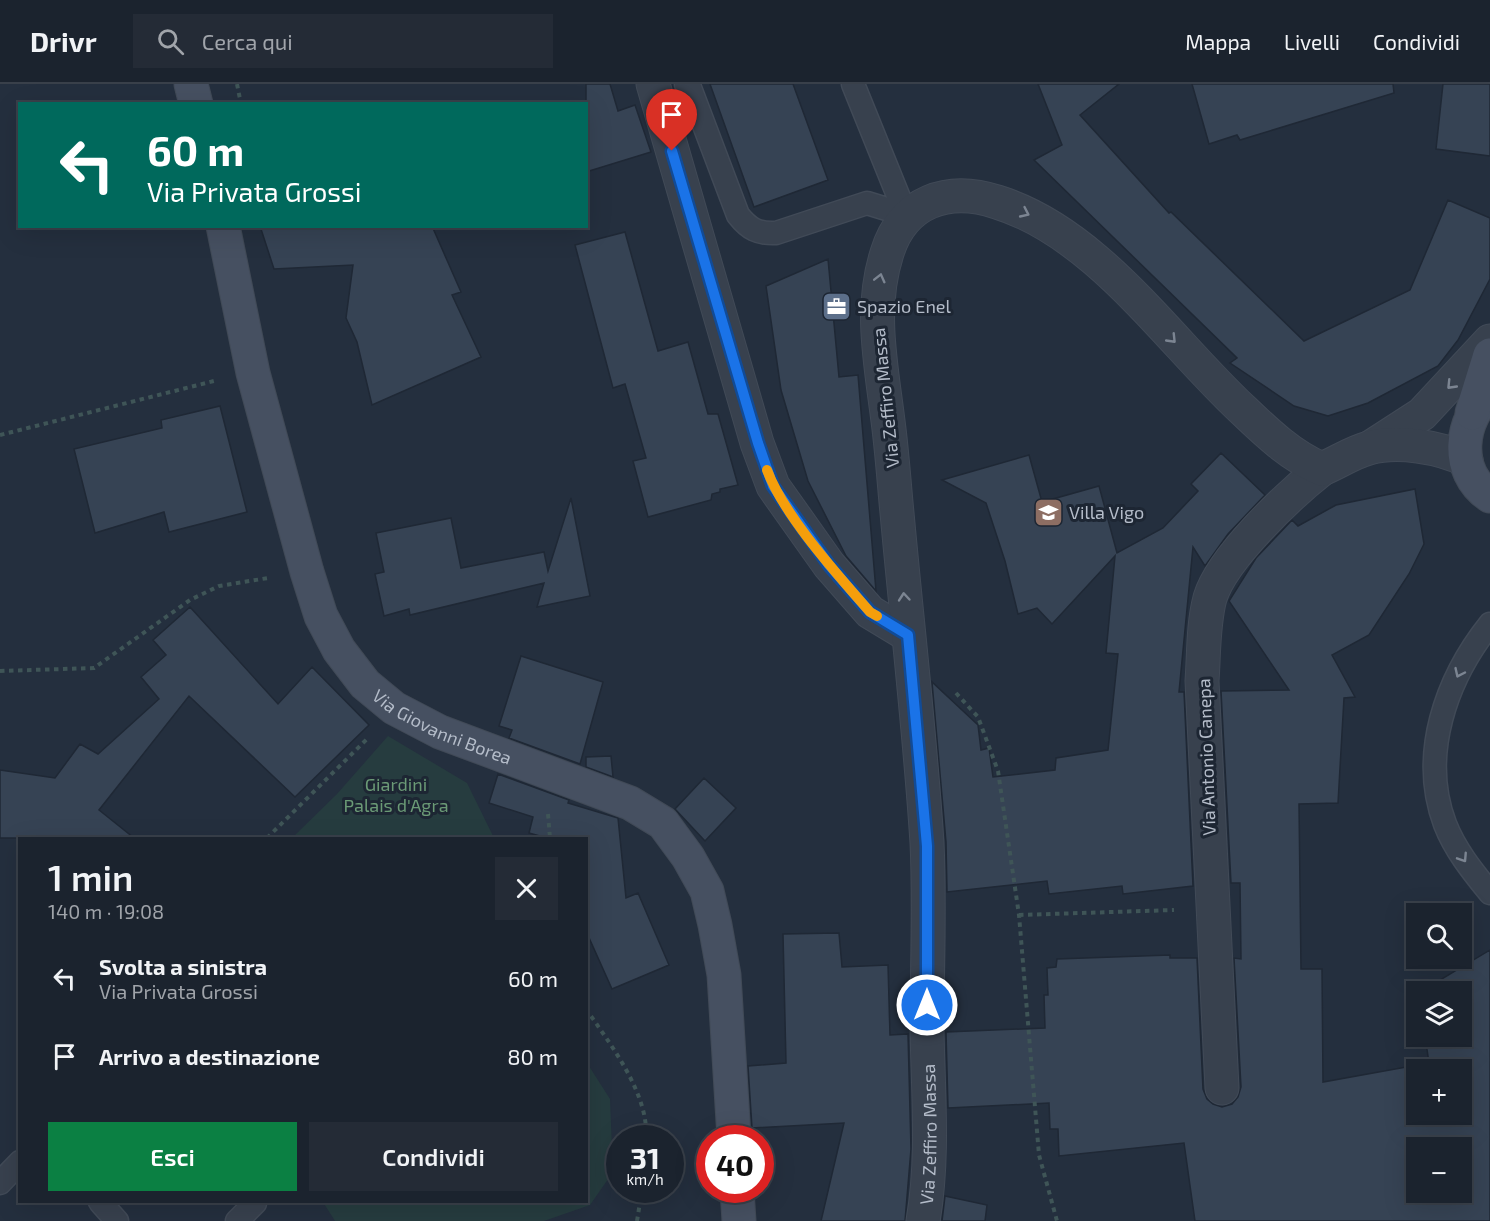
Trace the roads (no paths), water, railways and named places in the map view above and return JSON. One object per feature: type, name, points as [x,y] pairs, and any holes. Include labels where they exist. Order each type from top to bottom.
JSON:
[{"type":"main road","points":[[191,84],[196,102]]},
{"type":"main road","name":"Via Giovanni Borea","points":[[223,228],[253,373],[307,572],[321,616],[339,651],[365,684],[394,708],[440,732],[630,803],[663,823],[688,857],[707,891],[715,925],[724,975],[733,1125]]},
{"type":"main road","points":[[1490,355],[1481,403],[1465,439],[1466,460],[1474,480],[1490,496]]},
{"type":"main road","points":[[738,1203],[739,1221]]},
{"type":"street","points":[[653,84],[758,443],[773,486],[829,565],[870,612],[908,635]]},
{"type":"street","points":[[906,215],[920,205],[937,199],[969,196],[1005,205],[1055,229],[1112,277],[1256,423],[1307,463],[1322,469],[1369,448],[1422,414],[1490,341]]},
{"type":"street","name":"Via Zeffiro Massa","points":[[906,215],[887,250],[877,291],[876,328],[890,436],[927,846],[928,1073],[931,1124],[929,1186],[923,1221]]},
{"type":"street","points":[[1369,448],[1417,447],[1451,453],[1466,460]]},
{"type":"street","name":"Via Antonio Canepa","points":[[1222,1088],[1202,681],[1210,598],[1218,578],[1237,554],[1301,485],[1322,469]]},
{"type":"lane","points":[[686,84],[690,88],[738,215],[747,226],[762,234],[776,233],[867,203],[906,215]]},
{"type":"lane","points":[[853,84],[906,215]]},
{"type":"lane","points":[[1490,624],[1477,640],[1450,692],[1438,732],[1434,762],[1434,785],[1446,827],[1471,870],[1490,893]]},
{"type":"lane","points":[[0,1183],[18,1164]]},
{"type":"lane","points":[[101,1203],[117,1221]]},
{"type":"lane","points":[[237,1221],[255,1203]]},
{"type":"place","name":"Spazio Enel","points":[[836,306]]},
{"type":"place","name":"Villa Vigo","points":[[1048,512]]},
{"type":"park label","name":"Giardini Palais d'Agra","points":[[396,794]]}]
